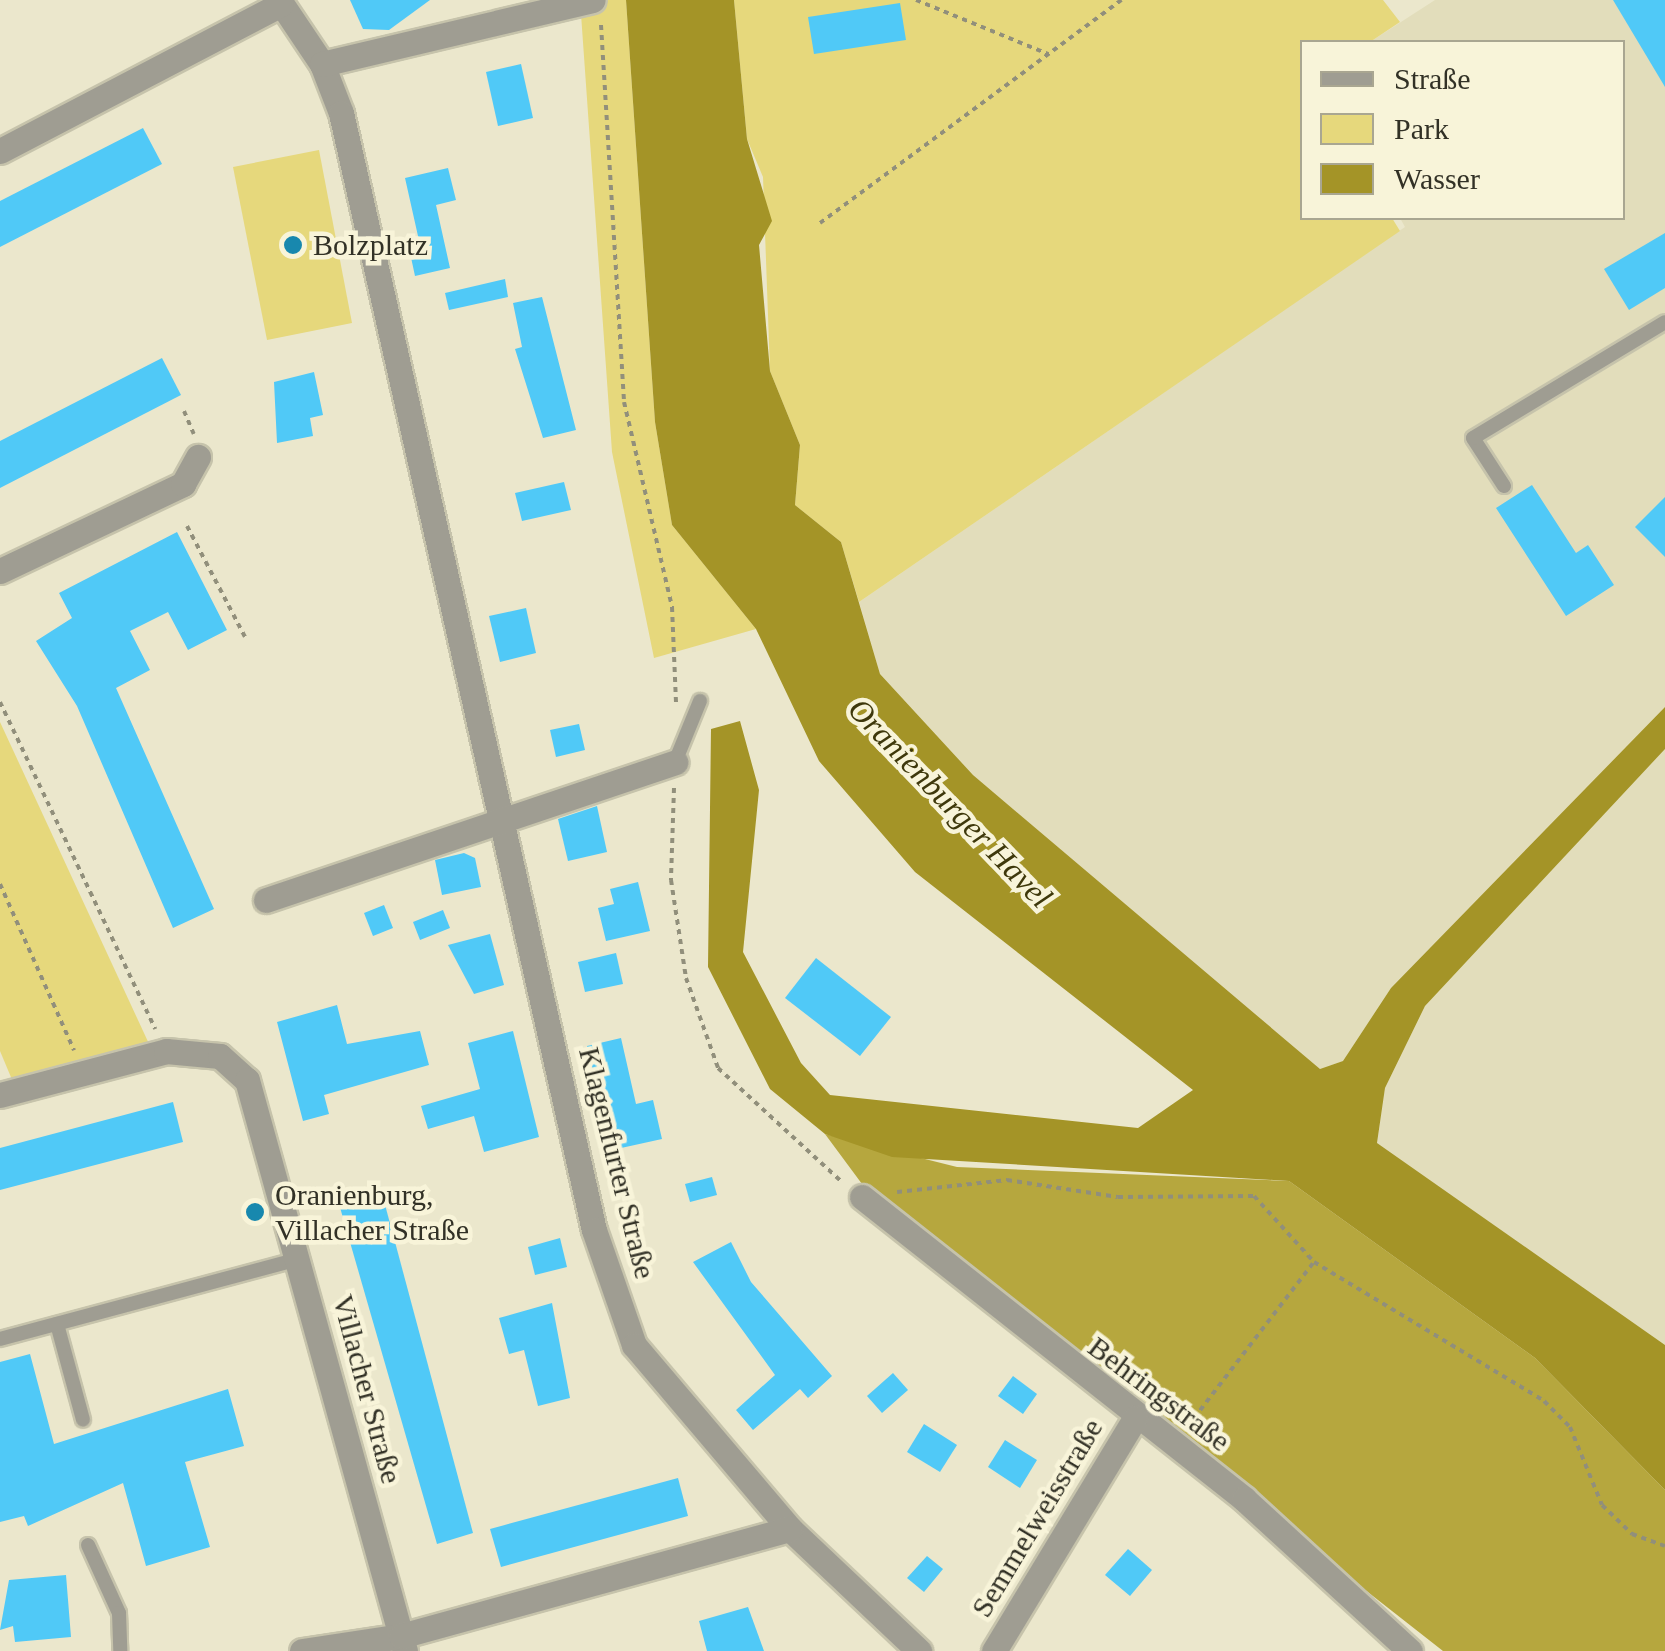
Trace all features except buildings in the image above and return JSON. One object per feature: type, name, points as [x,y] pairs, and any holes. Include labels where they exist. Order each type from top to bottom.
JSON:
[{"type":"street","name":"Klagenfurter Straße","points":[[0,151],[280,2],[322,64],[360,189],[594,1230],[634,1345],[790,1529],[919,1651]]},
{"type":"street","points":[[322,64],[597,10]]},
{"type":"street","points":[[0,571],[183,484],[198,457]]},
{"type":"street","points":[[266,900],[676,762]]},
{"type":"street","points":[[2,1086],[84,1073],[166,1051]]},
{"type":"street","name":"Villacher Straße","points":[[166,1051],[220,1056],[247,1080],[403,1643]]},
{"type":"street","name":"Behringstraße","points":[[862,1196],[1173,1446],[1410,1651]]},
{"type":"street","name":"Semmelweisstraße","points":[[994,1651],[1135,1418]]},
{"type":"street","points":[[302,1651],[403,1643],[790,1529]]},
{"type":"lane","points":[[1504,486],[1473,438],[1665,322]]},
{"type":"lane","points":[[676,762],[700,701]]},
{"type":"lane","points":[[0,1339],[298,1259]]},
{"type":"lane","points":[[57,1324],[83,1420]]},
{"type":"lane","points":[[88,1544],[119,1613],[120,1651]]},
{"type":"path","points":[[916,0],[1048,54]]},
{"type":"path","points":[[820,223],[1121,0]]},
{"type":"path","points":[[597,10],[624,402],[672,607],[676,711]]},
{"type":"path","points":[[187,526],[245,636]]},
{"type":"path","points":[[0,702],[166,1051]]},
{"type":"path","points":[[676,762],[671,880],[686,978],[718,1068],[862,1196],[1007,1180],[1118,1197],[1254,1196],[1314,1262],[1544,1401],[1570,1427],[1602,1504],[1632,1534],[1665,1546]]},
{"type":"path","points":[[0,884],[84,1073]]},
{"type":"path","points":[[1173,1446],[1314,1262]]},
{"type":"shaded area","points":[[1435,0],[1665,0],[1665,707],[1391,988],[1343,1061],[1320,1069],[973,775],[880,674],[859,602],[1405,227],[1401,220],[1625,220],[1625,40],[1373,40]]},
{"type":"shaded area","points":[[1665,749],[1665,1345],[1377,1144],[1385,1088],[1425,1006]]},
{"type":"shaded area","points":[[825,1134],[957,1167],[1289,1181],[1535,1358],[1665,1490],[1665,1651],[1443,1651],[882,1211]]},
{"type":"green space","points":[[580,0],[626,0],[655,422],[672,525],[756,629],[654,658],[612,452]]},
{"type":"green space","points":[[734,0],[1383,0],[1400,22],[1373,40],[1300,40],[1300,220],[1393,220],[1400,231],[859,602],[841,542],[795,505],[800,445],[770,371],[763,177],[747,139]]},
{"type":"green space","name":"Bolzplatz","points":[[319,150],[352,323],[267,340],[233,167]]},
{"type":"green space","points":[[0,722],[150,1046],[13,1082],[0,1051]]},
{"type":"water","name":"Oranienburger Havel","points":[[626,0],[734,0],[747,139],[772,221],[759,245],[770,371],[800,445],[795,505],[841,542],[880,674],[973,775],[1320,1069],[1343,1061],[1391,988],[1665,707],[1665,749],[1425,1006],[1385,1088],[1377,1143],[1665,1345],[1665,1490],[1535,1358],[1289,1181],[892,1157],[825,1134],[770,1089],[708,967],[711,729],[740,721],[759,790],[743,952],[801,1063],[830,1095],[1138,1128],[1193,1090],[915,872],[819,761],[756,629],[672,525],[655,422]]},
{"type":"place","name":"Bolzplatz","points":[[293,245]]},
{"type":"place","name":"Oranienburg, Villacher Straße","points":[[255,1212]]}]
